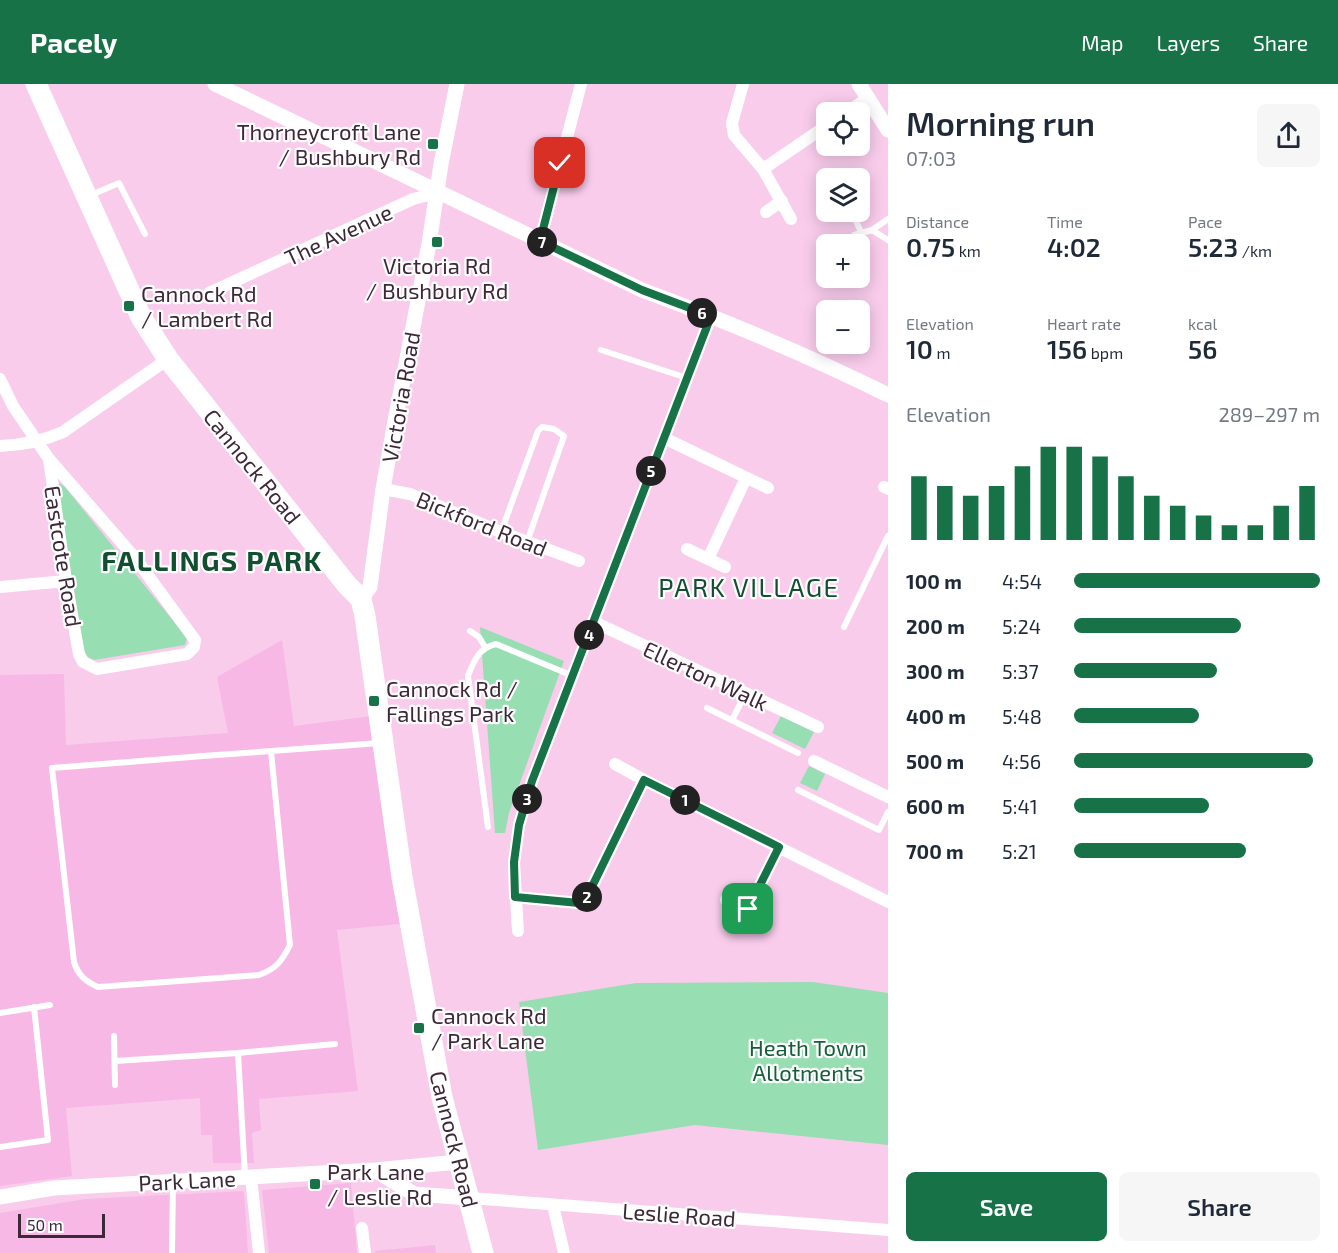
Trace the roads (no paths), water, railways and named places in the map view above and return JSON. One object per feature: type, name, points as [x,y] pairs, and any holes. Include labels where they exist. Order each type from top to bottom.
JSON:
[{"type":"highway","name":"Cannock Road","points":[[36,84],[141,318],[168,359],[347,585],[361,599],[402,877],[442,1097],[483,1253]]},
{"type":"street","points":[[215,84],[238,89],[437,193],[642,290],[809,357],[888,395]]},
{"type":"street","name":"Victoria Road","points":[[361,599],[370,587],[383,489],[457,84]]},
{"type":"street","points":[[540,241],[581,84]]},
{"type":"street","points":[[743,84],[732,123],[734,135],[763,169],[791,219]]},
{"type":"street","points":[[859,84],[888,130]]},
{"type":"street","points":[[862,102],[868,98]]},
{"type":"street","points":[[763,169],[816,133]]},
{"type":"street","name":"The Avenue","points":[[208,293],[413,199],[437,193]]},
{"type":"street","points":[[765,212],[782,201]]},
{"type":"street","points":[[518,931],[514,862],[519,825],[532,781],[711,316]]},
{"type":"street","points":[[0,446],[36,441],[63,432],[168,359]]},
{"type":"street","points":[[0,379],[14,406],[49,459]]},
{"type":"street","points":[[664,438],[768,488]]},
{"type":"street","name":"Eastcote Road","points":[[49,459],[136,559],[185,625],[195,640],[194,647],[187,654],[97,669],[83,662],[79,654],[66,581],[49,459]]},
{"type":"street","points":[[708,559],[746,478]]},
{"type":"street","name":"Bickford Road","points":[[383,489],[410,494],[579,561]]},
{"type":"street","points":[[687,549],[725,567]]},
{"type":"street","points":[[0,587],[66,581]]},
{"type":"street","name":"Ellerton Walk","points":[[594,622],[818,727]]},
{"type":"street","points":[[813,761],[888,797]]},
{"type":"street","points":[[615,764],[888,902]]},
{"type":"street","points":[[515,897],[579,903],[585,901],[644,780]]},
{"type":"street","points":[[748,909],[779,847]]},
{"type":"street","points":[[726,900],[767,919]]},
{"type":"street","name":"Park Lane","points":[[0,1197],[54,1188],[375,1170],[458,1162]]},
{"type":"street","points":[[375,1170],[414,1194],[470,1198]]},
{"type":"street","points":[[248,1177],[259,1253]]},
{"type":"street","name":"Leslie Road","points":[[470,1198],[888,1230]]},
{"type":"street","points":[[553,1205],[564,1253]]},
{"type":"street","points":[[362,1228],[365,1253]]},
{"type":"lane","points":[[88,196],[119,183],[145,234]]},
{"type":"lane","points":[[856,234],[872,230],[888,219]]},
{"type":"lane","points":[[856,222],[861,232]]},
{"type":"lane","points":[[872,230],[888,240]]},
{"type":"lane","points":[[601,350],[687,378]]},
{"type":"lane","points":[[501,532],[538,431],[542,427],[554,429],[564,436],[527,542]]},
{"type":"lane","points":[[844,627],[888,536]]},
{"type":"lane","points":[[470,630],[485,646]]},
{"type":"lane","points":[[488,826],[468,676],[473,662],[485,646],[496,644],[573,676]]},
{"type":"lane","points":[[732,720],[746,693]]},
{"type":"lane","points":[[707,708],[798,753]]},
{"type":"lane","points":[[271,751],[290,945],[282,961],[272,970],[259,975],[98,987],[86,982],[78,973],[74,962],[52,768],[271,751],[384,743]]},
{"type":"lane","points":[[798,790],[879,830],[888,812]]},
{"type":"lane","points":[[0,1013],[50,1005]]},
{"type":"lane","points":[[0,1147],[48,1140],[34,1007]]},
{"type":"lane","points":[[114,1036],[116,1085]]},
{"type":"lane","points":[[115,1061],[335,1044]]},
{"type":"lane","points":[[238,1053],[248,1177]]},
{"type":"lane","points":[[172,1253],[173,1181]]},
{"type":"place","name":"Thorneycroft Lane / Bushbury Rd","points":[[433,144]]},
{"type":"place","name":"Victoria Rd / Bushbury Rd","points":[[437,242]]},
{"type":"place","name":"Cannock Rd / Lambert Rd","points":[[129,306]]},
{"type":"place","name":"Cannock Rd / Fallings Park","points":[[374,701]]},
{"type":"place","name":"Cannock Rd / Park Lane","points":[[419,1028]]},
{"type":"place","name":"Park Lane / Leslie Rd","points":[[315,1184]]},
{"type":"district","name":"FALLINGS PARK","points":[[212,560]]},
{"type":"district","name":"PARK VILLAGE","points":[[749,586]]},
{"type":"park label","name":"Heath Town Allotments","points":[[808,1060]]}]
